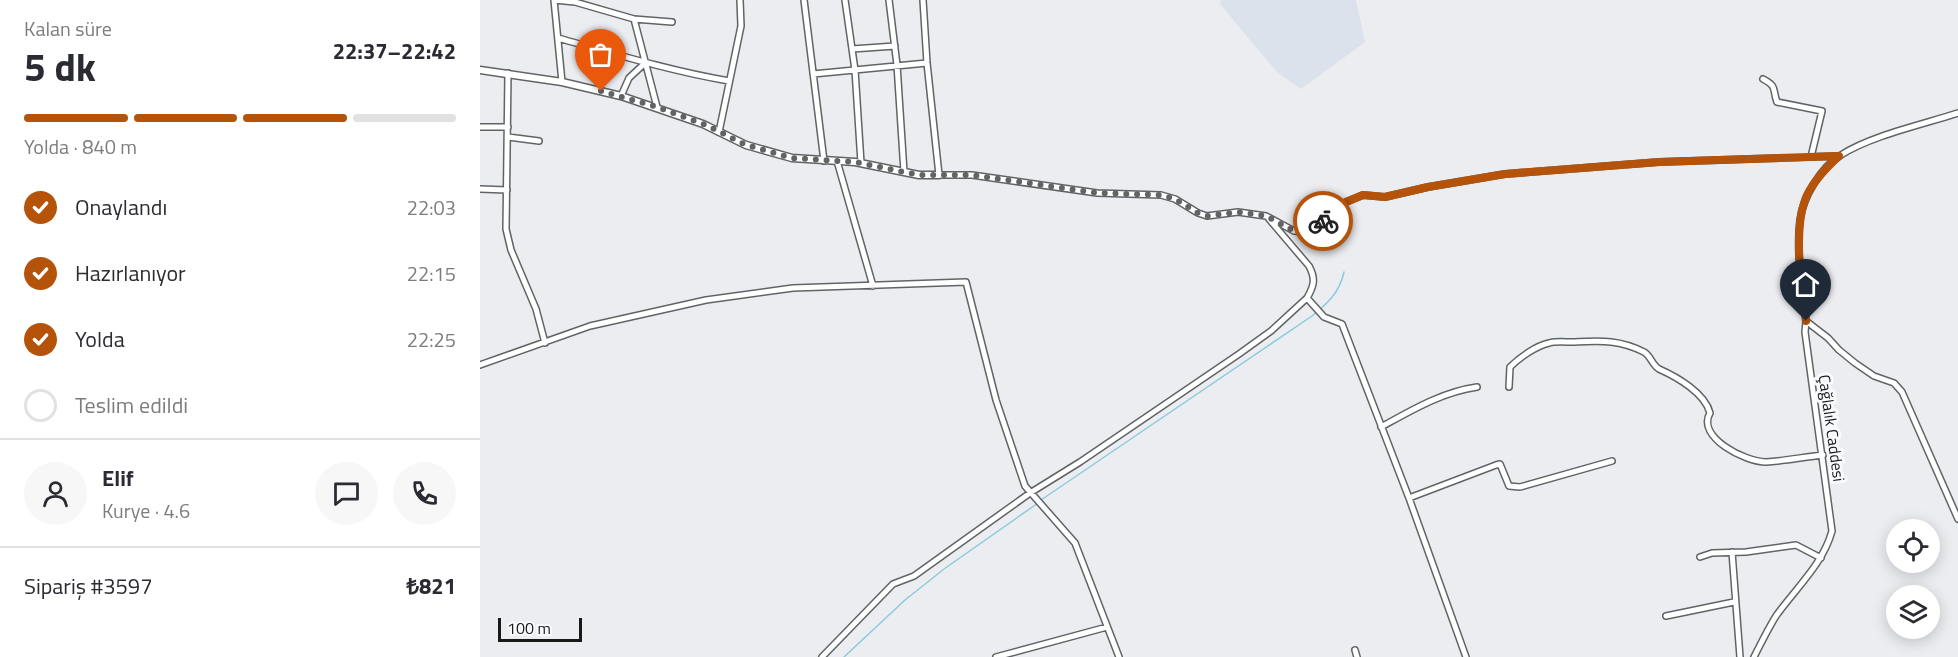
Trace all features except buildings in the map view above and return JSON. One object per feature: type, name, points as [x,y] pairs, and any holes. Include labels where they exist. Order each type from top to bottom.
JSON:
[{"type":"street","points":[[562,82],[554,0],[575,2],[634,19],[672,22]]},
{"type":"street","points":[[719,132],[741,26],[740,0]]},
{"type":"street","points":[[804,0],[824,161]]},
{"type":"street","points":[[845,0],[855,70],[861,163]]},
{"type":"street","points":[[889,0],[897,65],[904,172]]},
{"type":"street","points":[[924,0],[927,63],[939,175]]},
{"type":"street","points":[[634,19],[657,107]]},
{"type":"street","points":[[558,38],[687,74],[729,81]]},
{"type":"street","points":[[852,49],[894,46]]},
{"type":"street","points":[[621,96],[629,78],[645,63]]},
{"type":"street","points":[[813,74],[927,63]]},
{"type":"street","points":[[480,70],[562,82],[621,96],[706,125],[746,145],[792,158],[861,163],[904,172],[972,175],[1097,193],[1161,195],[1175,199],[1198,213],[1208,216],[1238,212],[1266,216],[1313,273],[1314,285],[1307,297],[1270,330],[1239,354],[914,576],[893,584],[822,657]]},
{"type":"street","points":[[508,73],[506,229],[511,250],[536,309],[545,343]]},
{"type":"street","points":[[1763,79],[1772,84],[1777,102],[1822,111],[1811,157]]},
{"type":"street","name":"Çağlalık Caddesi","points":[[1266,216],[1294,231],[1306,232],[1346,202],[1363,195],[1385,197],[1505,174],[1659,162],[1839,156],[1886,136],[1958,113]]},
{"type":"street","points":[[480,127],[508,127]]},
{"type":"street","points":[[508,137],[539,141]]},
{"type":"street","name":"Çağlalık Caddesi","points":[[1754,657],[1775,617],[1821,558],[1832,531],[1808,354],[1799,237],[1800,217],[1805,199],[1816,180],[1839,156]]},
{"type":"street","points":[[837,161],[873,286]]},
{"type":"street","points":[[480,189],[507,190]]},
{"type":"street","points":[[480,365],[590,326],[706,300],[793,288],[966,282],[996,400],[1021,477],[1031,495],[1075,543],[1119,657]]},
{"type":"street","points":[[1307,297],[1324,317],[1342,324],[1409,498],[1466,657]]},
{"type":"street","points":[[1806,321],[1855,363],[1874,375],[1894,382],[1902,392],[1958,519]]},
{"type":"street","points":[[1509,387],[1510,367],[1520,357],[1548,343],[1602,340],[1617,343],[1646,353],[1655,366],[1671,374],[1699,396],[1708,406],[1710,413],[1706,419],[1707,429],[1715,439],[1729,448],[1754,461],[1767,462],[1822,455]]},
{"type":"street","points":[[1382,427],[1447,394],[1476,387]]},
{"type":"street","points":[[1409,498],[1500,464],[1509,486],[1520,487],[1612,461]]},
{"type":"street","points":[[1700,557],[1712,553],[1796,545],[1821,558]]},
{"type":"street","points":[[1732,552],[1734,602],[1740,657]]},
{"type":"street","points":[[1666,616],[1734,602]]},
{"type":"street","points":[[996,657],[1107,627]]},
{"type":"street","points":[[1355,650],[1357,657]]},
{"type":"shaded area","points":[[1221,0],[1356,0],[1365,42],[1301,89],[1276,71],[1220,4]]},
{"type":"waterway","points":[[1041,500],[1312,316],[1332,297],[1344,272]]},
{"type":"waterway","points":[[844,657],[905,600],[944,569],[1038,503]]},
{"type":"way so far","points":[[601,91],[657,107],[706,125],[746,145],[792,158],[855,162],[919,175],[972,175],[1097,193],[1161,195],[1175,199],[1198,213],[1208,216],[1238,212],[1266,216],[1294,231],[1306,232],[1323,221]]},
{"type":"route","points":[[1323,221],[1346,202],[1363,195],[1385,197],[1505,174],[1659,162],[1839,156],[1816,180],[1805,199],[1800,217],[1799,237],[1806,321]]}]
